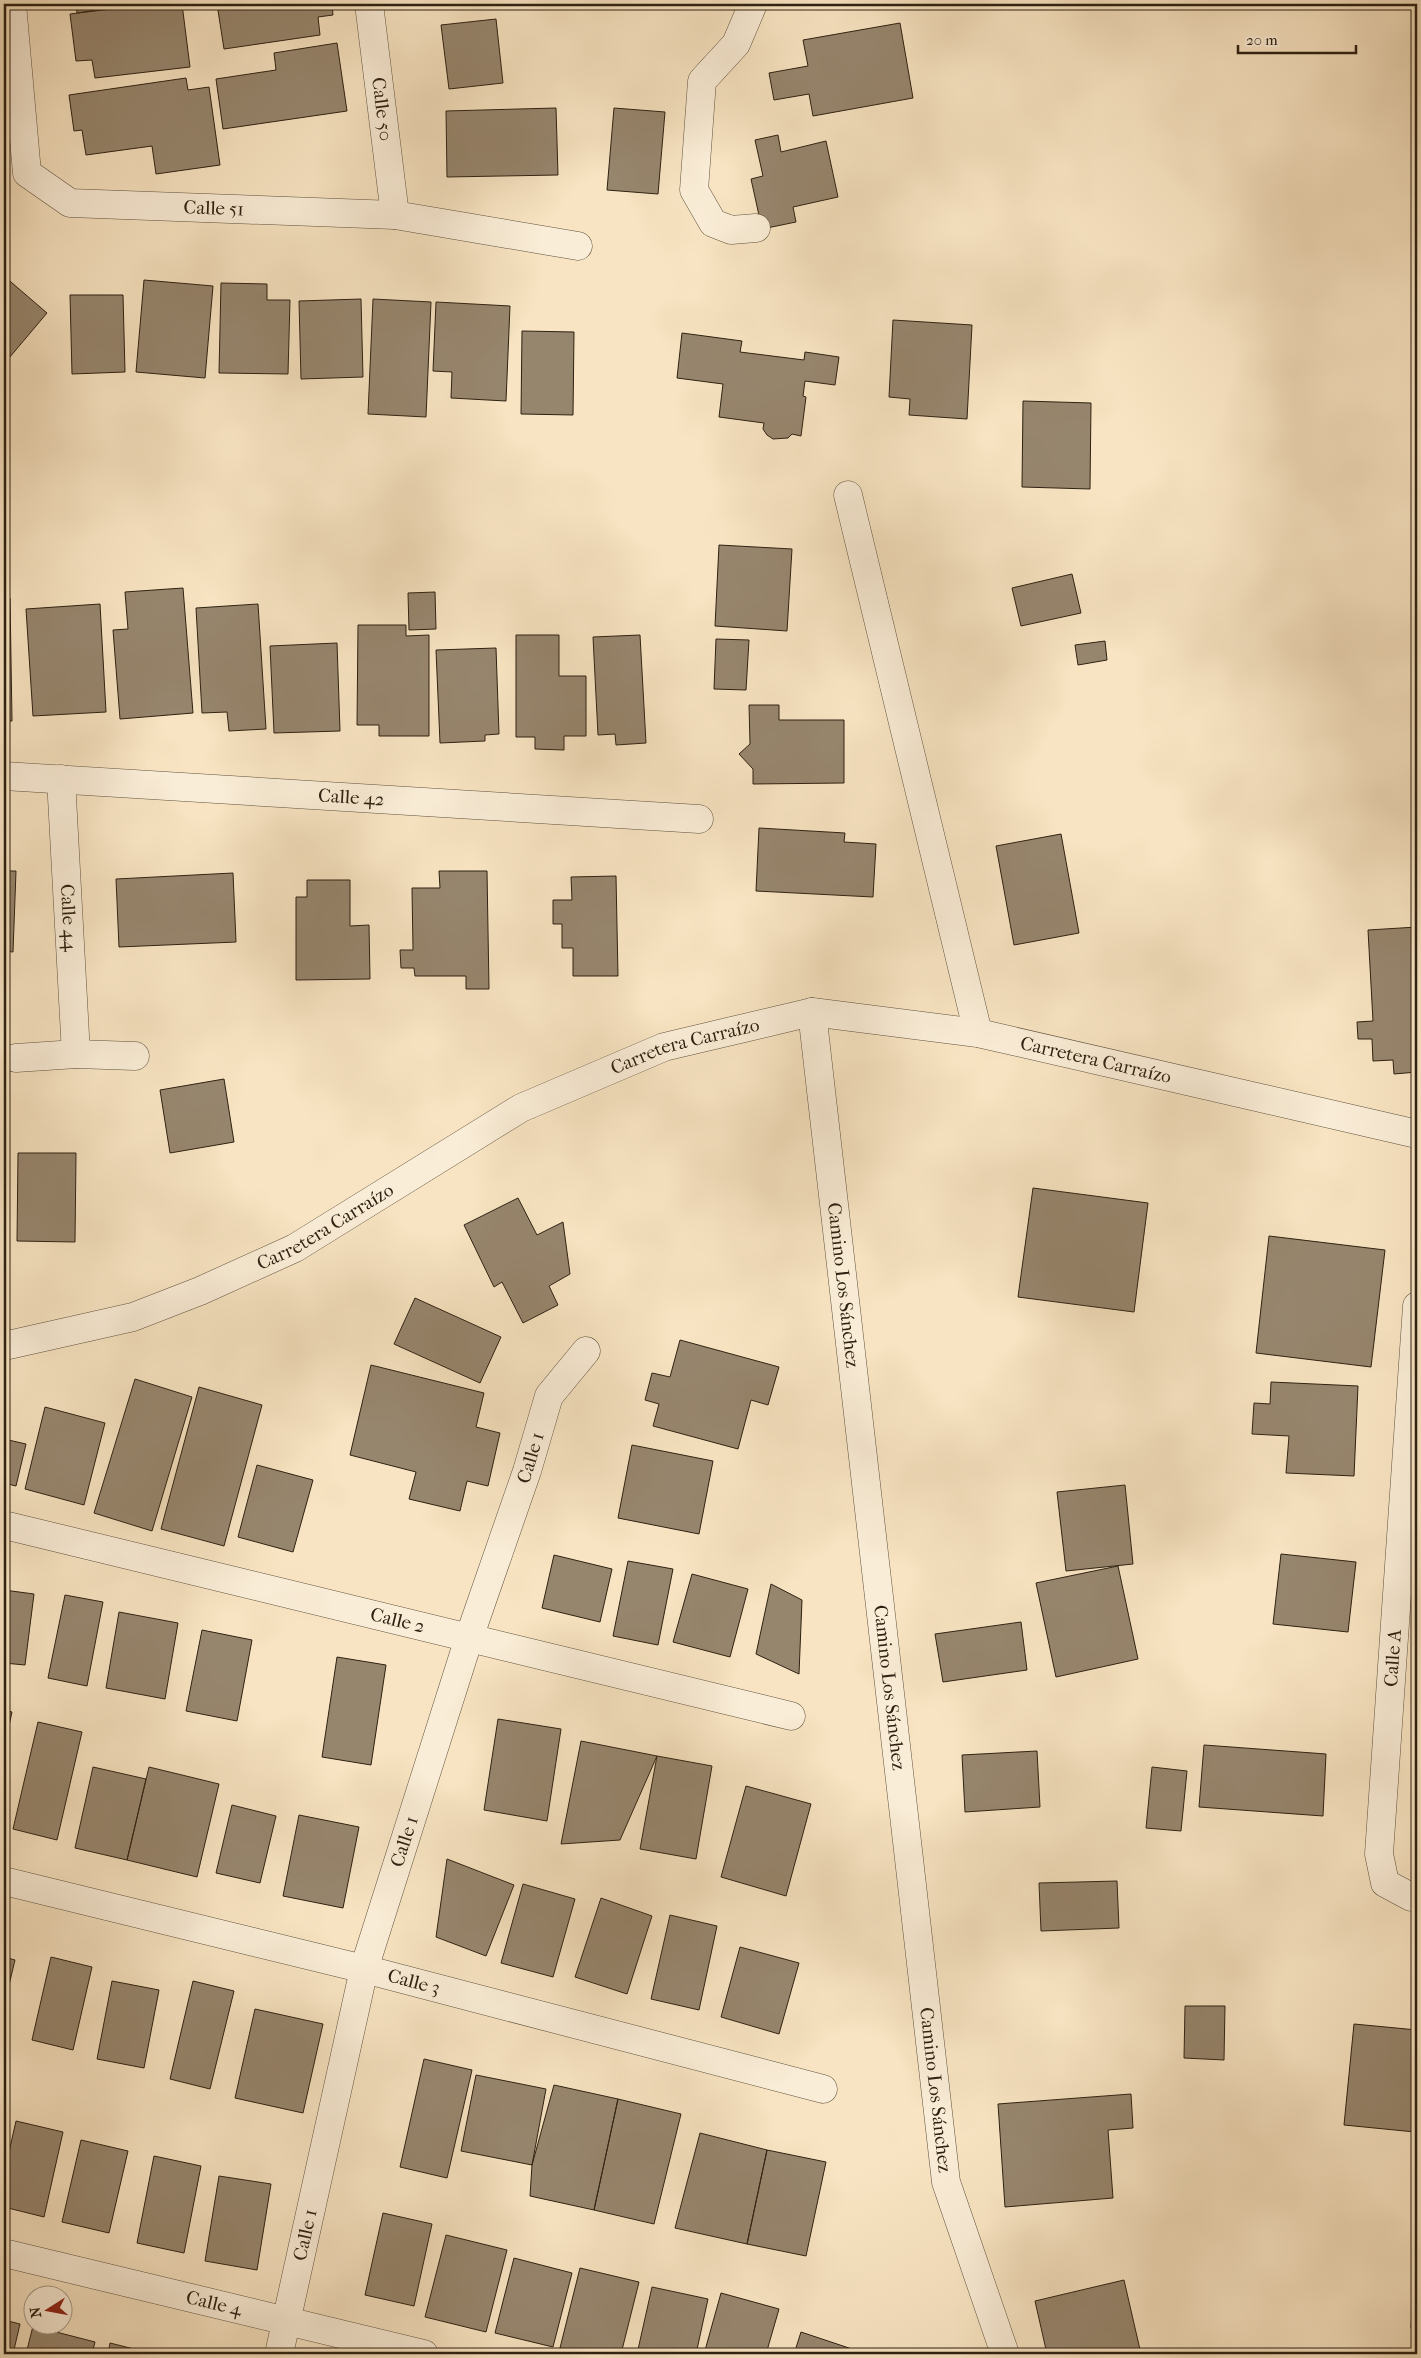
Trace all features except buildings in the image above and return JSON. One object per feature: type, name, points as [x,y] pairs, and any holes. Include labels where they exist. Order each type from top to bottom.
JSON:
[{"type":"street","name":"Calle 51","points":[[12,4],[27,173],[70,203],[395,215],[578,246]]},
{"type":"street","name":"Calle 50","points":[[369,4],[395,215]]},
{"type":"street","points":[[752,4],[736,44],[702,81],[694,190],[713,223],[731,230],[756,228]]},
{"type":"street","points":[[848,494],[978,1033]]},
{"type":"street","name":"Calle 42","points":[[4,776],[699,818]]},
{"type":"street","name":"Calle 44","points":[[61,780],[76,1054]]},
{"type":"street","name":"Carretera Carraízo","points":[[4,1346],[133,1317],[200,1291],[296,1248],[521,1108],[664,1047],[812,1012],[978,1033],[1417,1134]]},
{"type":"street","name":"Camino Los Sánchez","points":[[812,1012],[946,2182],[1005,2354]]},
{"type":"street","points":[[16,1058],[76,1054],[135,1056]]},
{"type":"street","name":"Calle A","points":[[1417,1306],[1379,1854],[1385,1883],[1411,1897],[1417,1897]]},
{"type":"street","name":"Calle 1","points":[[279,2354],[364,1969],[469,1638],[527,1471],[549,1396],[586,1351]]},
{"type":"street","name":"Calle 2","points":[[4,1526],[791,1716]]},
{"type":"street","name":"Calle 3","points":[[4,1881],[364,1969],[823,2089]]},
{"type":"street","name":"Calle 4","points":[[4,2253],[424,2354]]}]
